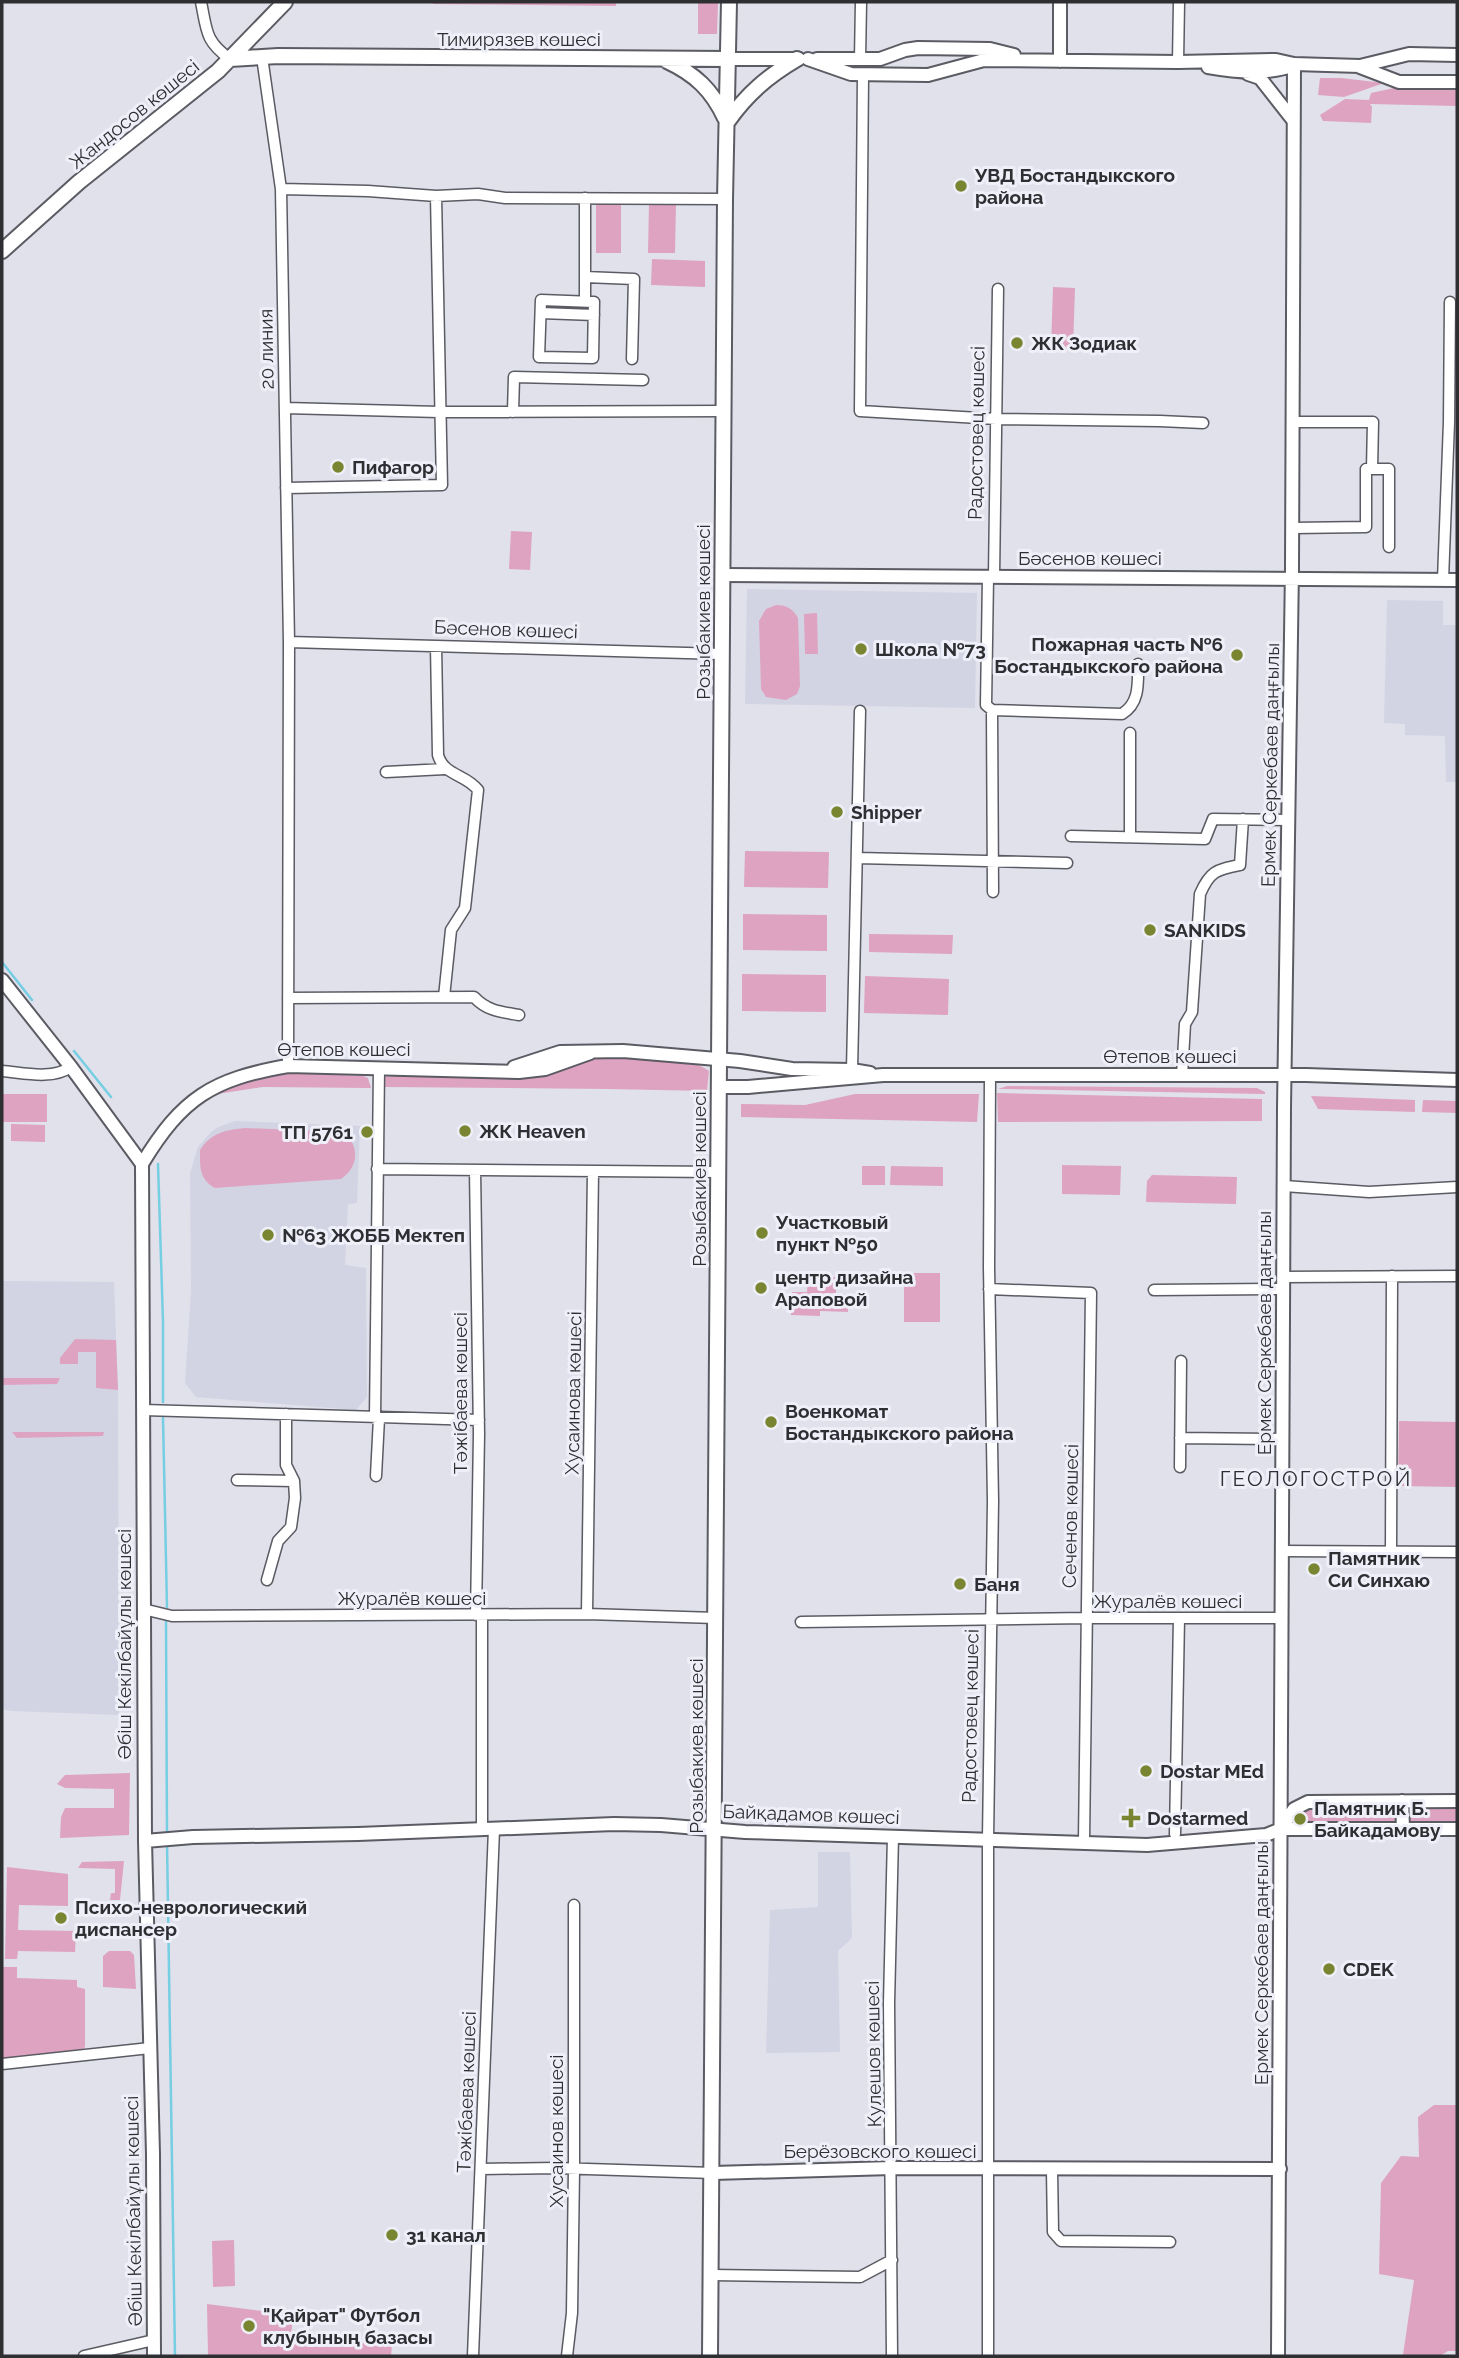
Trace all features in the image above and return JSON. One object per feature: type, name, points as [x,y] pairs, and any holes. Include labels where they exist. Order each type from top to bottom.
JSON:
[{"type":"main road","name":"Жандосов көшесі","points":[[2,251],[79,182],[230,59],[285,2]]},
{"type":"main road","name":"Розыбакиев көшесі","points":[[710,2356],[725,199],[729,2]]},
{"type":"main road","name":"Тимирязев көшесі","points":[[230,59],[728,59]]},
{"type":"main road","points":[[662,59],[697,78],[718,102],[727,122]]},
{"type":"main road","points":[[727,122],[739,104],[770,75],[802,59]]},
{"type":"street","points":[[201,2],[209,39],[215,48],[230,59]]},
{"type":"street","points":[[860,59],[861,2]]},
{"type":"street","points":[[1060,2],[1060,61]]},
{"type":"street","points":[[1179,2],[1179,62]]},
{"type":"street","name":"Тимирязев көшесі","points":[[728,59],[880,59],[905,50],[942,48],[990,49],[1034,61]]},
{"type":"street","name":"Тимирязев көшесі","points":[[802,59],[851,74],[928,75],[984,60],[1276,60],[1294,64],[1360,66],[1409,54],[1457,55]]},
{"type":"street","name":"20 линия","points":[[262,57],[281,189],[289,642],[288,1066]]},
{"type":"street","name":"Тимирязев көшесі","points":[[1179,62],[1229,71],[1276,72],[1294,64]]},
{"type":"street","name":"Ермек Серкебаев даңғылы","points":[[1278,2356],[1284,1186],[1293,528],[1294,64]]},
{"type":"street","name":"Тимирязев көшесі","points":[[1360,66],[1399,82],[1457,82]]},
{"type":"street","points":[[1229,71],[1260,79],[1293,121]]},
{"type":"street","points":[[863,75],[860,411],[996,419],[1203,423]]},
{"type":"street","points":[[281,189],[436,196],[478,194],[506,198],[725,199]]},
{"type":"street","points":[[286,488],[442,485],[436,196]]},
{"type":"street","points":[[585,198],[585,302]]},
{"type":"street","points":[[585,277],[634,279],[632,359]]},
{"type":"street","name":"Радостовец көшесі","points":[[992,710],[986,705],[998,289]]},
{"type":"street","points":[[541,300],[594,302],[593,358],[539,357],[541,313],[541,300]]},
{"type":"street","points":[[1443,580],[1453,422],[1450,302]]},
{"type":"street","points":[[541,313],[594,315]]},
{"type":"street","points":[[513,412],[514,377],[643,380]]},
{"type":"street","points":[[285,408],[439,412],[724,411]]},
{"type":"street","points":[[1293,422],[1373,422],[1373,469]]},
{"type":"street","points":[[1293,528],[1366,527],[1366,469],[1389,469],[1390,547]]},
{"type":"street","name":"Бәсенов көшесі","points":[[723,575],[1457,580]]},
{"type":"street","name":"Бәсенов көшесі","points":[[289,642],[722,654]]},
{"type":"street","points":[[436,646],[438,755],[444,769]]},
{"type":"street","points":[[993,892],[992,710],[1122,714],[1131,708],[1138,691],[1138,664]]},
{"type":"street","points":[[852,1070],[860,710]]},
{"type":"street","points":[[1130,733],[1130,837]]},
{"type":"street","points":[[386,772],[444,769],[469,780],[478,790],[465,908],[452,929],[444,997]]},
{"type":"street","points":[[1071,836],[1205,839],[1213,819],[1289,820]]},
{"type":"street","points":[[1182,1076],[1185,1024],[1192,1012],[1200,894],[1208,877],[1222,869],[1240,865],[1242,820]]},
{"type":"street","points":[[857,858],[1067,863]]},
{"type":"street","points":[[2,979],[142,1164]]},
{"type":"street","points":[[288,998],[474,997],[484,1007],[519,1015]]},
{"type":"street","name":"Өтепов көшесі","points":[[142,1164],[170,1122],[190,1102],[235,1078],[288,1066],[500,1070],[549,1054],[569,1051],[623,1051],[719,1059],[793,1069],[852,1070],[883,1075]]},
{"type":"street","points":[[2,1071],[51,1075],[61,1074],[71,1067]]},
{"type":"street","points":[[376,1476],[379,1068]]},
{"type":"street","name":"Өтепов көшесі","points":[[719,1087],[883,1075],[1285,1076],[1457,1080]]},
{"type":"street","name":"Радостовец көшесі","points":[[988,2356],[988,1839],[993,1501],[987,1334],[989,1076]]},
{"type":"street","name":"Әбіш Кекілбайұлы көшесі","points":[[142,1164],[145,1841],[153,2166],[153,2356]]},
{"type":"street","points":[[377,1169],[718,1172]]},
{"type":"street","name":"Тәжібаева көшесі","points":[[473,2356],[481,2169],[488,1829],[479,1615],[475,1170]]},
{"type":"street","name":"Хусаинова көшесі","points":[[587,1614],[593,1171]]},
{"type":"street","points":[[1284,1186],[1369,1192],[1457,1186]]},
{"type":"street","points":[[1391,1551],[1392,1276]]},
{"type":"street","points":[[1153,1290],[1392,1276],[1457,1276]]},
{"type":"street","name":"Сеченов көшесі","points":[[989,1289],[1091,1293],[1084,1841]]},
{"type":"street","points":[[1180,1467],[1181,1361]]},
{"type":"street","points":[[143,1410],[479,1420]]},
{"type":"street","points":[[267,1580],[278,1541],[291,1528],[295,1498],[294,1481],[286,1465],[286,1414]]},
{"type":"street","points":[[1180,1438],[1283,1439]]},
{"type":"street","points":[[237,1480],[294,1481]]},
{"type":"street","points":[[1282,1551],[1457,1552]]},
{"type":"street","name":"Журалёв көшесі","points":[[143,1609],[172,1616],[587,1614],[716,1618]]},
{"type":"street","points":[[1175,1834],[1179,1618]]},
{"type":"street","name":"Журалёв көшесі","points":[[801,1622],[1282,1618]]},
{"type":"street","points":[[1402,1801],[1403,1828]]},
{"type":"street","points":[[1281,1829],[1294,1809],[1308,1802],[1457,1801]]},
{"type":"street","name":"Байқадамов көшесі","points":[[145,1841],[614,1824],[745,1832],[1165,1844],[1266,1835],[1281,1829],[1457,1829]]},
{"type":"street","name":"Кулешов көшесі","points":[[892,2356],[889,2003],[893,1836]]},
{"type":"street","name":"Хусаинов көшесі","points":[[567,2356],[572,2313],[574,1905]]},
{"type":"street","points":[[2,2064],[150,2048]]},
{"type":"street","name":"Берёзовского көшесі","points":[[481,2169],[713,2173],[892,2168],[1280,2169]]},
{"type":"street","points":[[1052,2170],[1053,2232],[1061,2241],[1170,2242]]},
{"type":"street","points":[[711,2274],[860,2277],[892,2260]]},
{"type":"street","points":[[84,2356],[154,2340]]},
{"type":"shaded area","points":[[616,2],[616,6],[433,4]]},
{"type":"shaded area","points":[[698,2],[718,2],[717,34],[698,34]]},
{"type":"shaded area","points":[[1320,78],[1384,83],[1344,97],[1318,95]]},
{"type":"shaded area","points":[[1408,85],[1457,85],[1457,106],[1370,104],[1371,123],[1323,121],[1320,115],[1345,99],[1369,100],[1371,93]]},
{"type":"shaded area","points":[[649,202],[676,203],[675,253],[648,253]]},
{"type":"shaded area","points":[[596,204],[621,204],[621,253],[596,253]]},
{"type":"shaded area","points":[[652,259],[705,261],[705,287],[651,285]]},
{"type":"shaded area","points":[[1053,287],[1075,288],[1073,349],[1051,348]]},
{"type":"shaded area","points":[[511,531],[532,532],[530,570],[509,569]]},
{"type":"shaded area","name":"Школа №73","points":[[747,589],[977,593],[975,708],[745,704]]},
{"type":"shaded area","points":[[1387,600],[1443,601],[1443,625],[1457,625],[1457,782],[1446,782],[1445,736],[1405,735],[1405,724],[1384,723]]},
{"type":"shaded area","points":[[776,605],[789,608],[798,618],[800,686],[797,694],[786,700],[766,697],[761,689],[759,621],[766,609]]},
{"type":"shaded area","points":[[817,613],[818,654],[805,654],[804,614]]},
{"type":"shaded area","points":[[745,851],[829,852],[828,888],[744,887]]},
{"type":"shaded area","points":[[743,914],[827,915],[827,951],[743,950]]},
{"type":"shaded area","points":[[869,934],[953,935],[952,954],[869,952]]},
{"type":"shaded area","points":[[742,974],[826,975],[826,1012],[742,1011]]},
{"type":"shaded area","points":[[865,976],[949,979],[948,1015],[864,1013]]},
{"type":"shaded area","points":[[598,1057],[656,1057],[699,1065],[709,1071],[707,1091],[384,1087],[381,1083],[384,1077],[394,1076],[540,1075],[577,1066]]},
{"type":"shaded area","points":[[282,1072],[363,1076],[368,1078],[371,1088],[263,1087],[217,1094],[231,1086]]},
{"type":"shaded area","points":[[1007,1086],[1257,1088],[1265,1094],[998,1089]]},
{"type":"shaded area","points":[[997,1093],[1262,1099],[1262,1121],[998,1122]]},
{"type":"shaded area","points":[[2,1094],[47,1094],[47,1122],[2,1122]]},
{"type":"shaded area","points":[[855,1094],[979,1094],[977,1122],[741,1117],[741,1104],[805,1105]]},
{"type":"shaded area","points":[[1311,1096],[1415,1100],[1415,1112],[1318,1109]]},
{"type":"shaded area","points":[[1423,1100],[1457,1101],[1457,1113],[1422,1112]]},
{"type":"shaded area","name":"№63 ЖОББ Мектеп","points":[[235,1121],[360,1126],[357,1203],[348,1204],[345,1265],[366,1268],[367,1397],[356,1410],[196,1397],[185,1383],[191,1291],[190,1173],[198,1147],[210,1133]]},
{"type":"shaded area","points":[[11,1124],[45,1125],[45,1142],[11,1141]]},
{"type":"shaded area","points":[[245,1128],[343,1132],[355,1149],[354,1162],[341,1179],[215,1188],[203,1177],[200,1150],[219,1133]]},
{"type":"shaded area","points":[[1062,1165],[1121,1166],[1120,1195],[1062,1194]]},
{"type":"shaded area","points":[[862,1166],[885,1166],[885,1185],[862,1185]]},
{"type":"shaded area","points":[[891,1166],[943,1167],[943,1186],[890,1185]]},
{"type":"shaded area","points":[[1152,1175],[1237,1177],[1236,1204],[1146,1202],[1147,1181]]},
{"type":"shaded area","points":[[904,1273],[940,1273],[940,1322],[904,1322]]},
{"type":"shaded area","points":[[808,1276],[836,1277],[836,1293],[820,1294],[848,1294],[848,1312],[820,1311],[820,1316],[791,1315],[792,1292],[807,1292]]},
{"type":"shaded area","points":[[2,1281],[114,1282],[118,1390],[119,1715],[2,1709]]},
{"type":"shaded area","points":[[75,1339],[116,1340],[118,1390],[96,1388],[96,1352],[78,1352],[78,1364],[60,1364],[60,1358]]},
{"type":"shaded area","points":[[2,1378],[60,1378],[57,1384],[2,1385]]},
{"type":"shaded area","points":[[1399,1421],[1457,1422],[1457,1487],[1398,1486]]},
{"type":"shaded area","points":[[12,1432],[104,1432],[103,1436],[17,1438]]},
{"type":"shaded area","points":[[130,1773],[129,1835],[60,1838],[61,1817],[65,1808],[114,1808],[114,1789],[65,1788],[57,1784],[65,1775]]},
{"type":"shaded area","points":[[1302,1807],[1457,1807],[1457,1826],[1286,1826]]},
{"type":"shaded area","points":[[818,1852],[850,1852],[852,1938],[838,1951],[840,2052],[766,2053],[770,1910],[818,1907]]},
{"type":"shaded area","points":[[124,1861],[120,1900],[110,1900],[111,1893],[115,1893],[115,1869],[78,1868],[82,1862]]},
{"type":"shaded area","points":[[7,1867],[68,1874],[68,1906],[19,1905],[18,1930],[76,1931],[75,1952],[18,1951],[17,1959],[5,1959]]},
{"type":"shaded area","points":[[109,1951],[130,1951],[134,1955],[136,1989],[103,1987],[103,1956]]},
{"type":"shaded area","points":[[2,1967],[17,1967],[17,1978],[77,1980],[77,1987],[85,1989],[85,2047],[80,2053],[2,2061]]},
{"type":"shaded area","points":[[1434,2105],[1457,2105],[1457,2351],[1448,2351],[1440,2356],[1403,2355],[1414,2280],[1379,2274],[1381,2183],[1401,2156],[1419,2157],[1418,2117]]},
{"type":"shaded area","points":[[234,2240],[235,2286],[213,2287],[212,2241]]},
{"type":"shaded area","name":"\"Қайрат\" Футбол клубының базасы","points":[[207,2304],[293,2315],[291,2336],[392,2345],[391,2356],[208,2356]]},
{"type":"waterway","points":[[2,962],[32,1000]]},
{"type":"waterway","points":[[74,1051],[111,1097]]},
{"type":"waterway","points":[[158,1164],[163,1402]]},
{"type":"waterway","points":[[163,1418],[167,1607]]},
{"type":"waterway","points":[[166,1622],[167,1835]]},
{"type":"waterway","points":[[167,1842],[175,2356]]},
{"type":"place","name":"УВД Бостандыкского района","points":[[961,186]]},
{"type":"place","name":"ЖК Зодиак","points":[[1017,343]]},
{"type":"place","name":"Пифагор","points":[[338,467]]},
{"type":"place","name":"Школа №73","points":[[861,649]]},
{"type":"place","name":"Пожарная часть №6 Бостандыкского района","points":[[1237,655]]},
{"type":"place","name":"Shipper","points":[[837,812]]},
{"type":"place","name":"SANKIDS","points":[[1150,930]]},
{"type":"place","name":"ЖК Heaven","points":[[465,1131]]},
{"type":"place","name":"ТП 5761","points":[[367,1132]]},
{"type":"place","name":"Участковый пункт №50","points":[[762,1233]]},
{"type":"place","name":"№63 ЖОББ Мектеп","points":[[268,1235]]},
{"type":"place","name":"центр дизайна Араповой","points":[[761,1288]]},
{"type":"place","name":"Военкомат Бостандыкского района","points":[[771,1422]]},
{"type":"place","name":"Памятник Си Синхаю","points":[[1314,1569]]},
{"type":"place","name":"Баня","points":[[960,1584]]},
{"type":"place","name":"Dostar MEd","points":[[1146,1771]]},
{"type":"place","name":"Dostarmed","points":[[1131,1818]]},
{"type":"place","name":"Памятник Б. Байкадамову","points":[[1300,1819]]},
{"type":"place","name":"Психо-неврологический диспансер","points":[[61,1918]]},
{"type":"place","name":"CDEK","points":[[1329,1969]]},
{"type":"place","name":"31 канал","points":[[392,2235]]},
{"type":"place","name":"\"Қайрат\" Футбол клубының базасы","points":[[249,2326]]},
{"type":"district","name":"ГЕОЛОГОСТРОЙ","points":[[1316,1478]]}]
